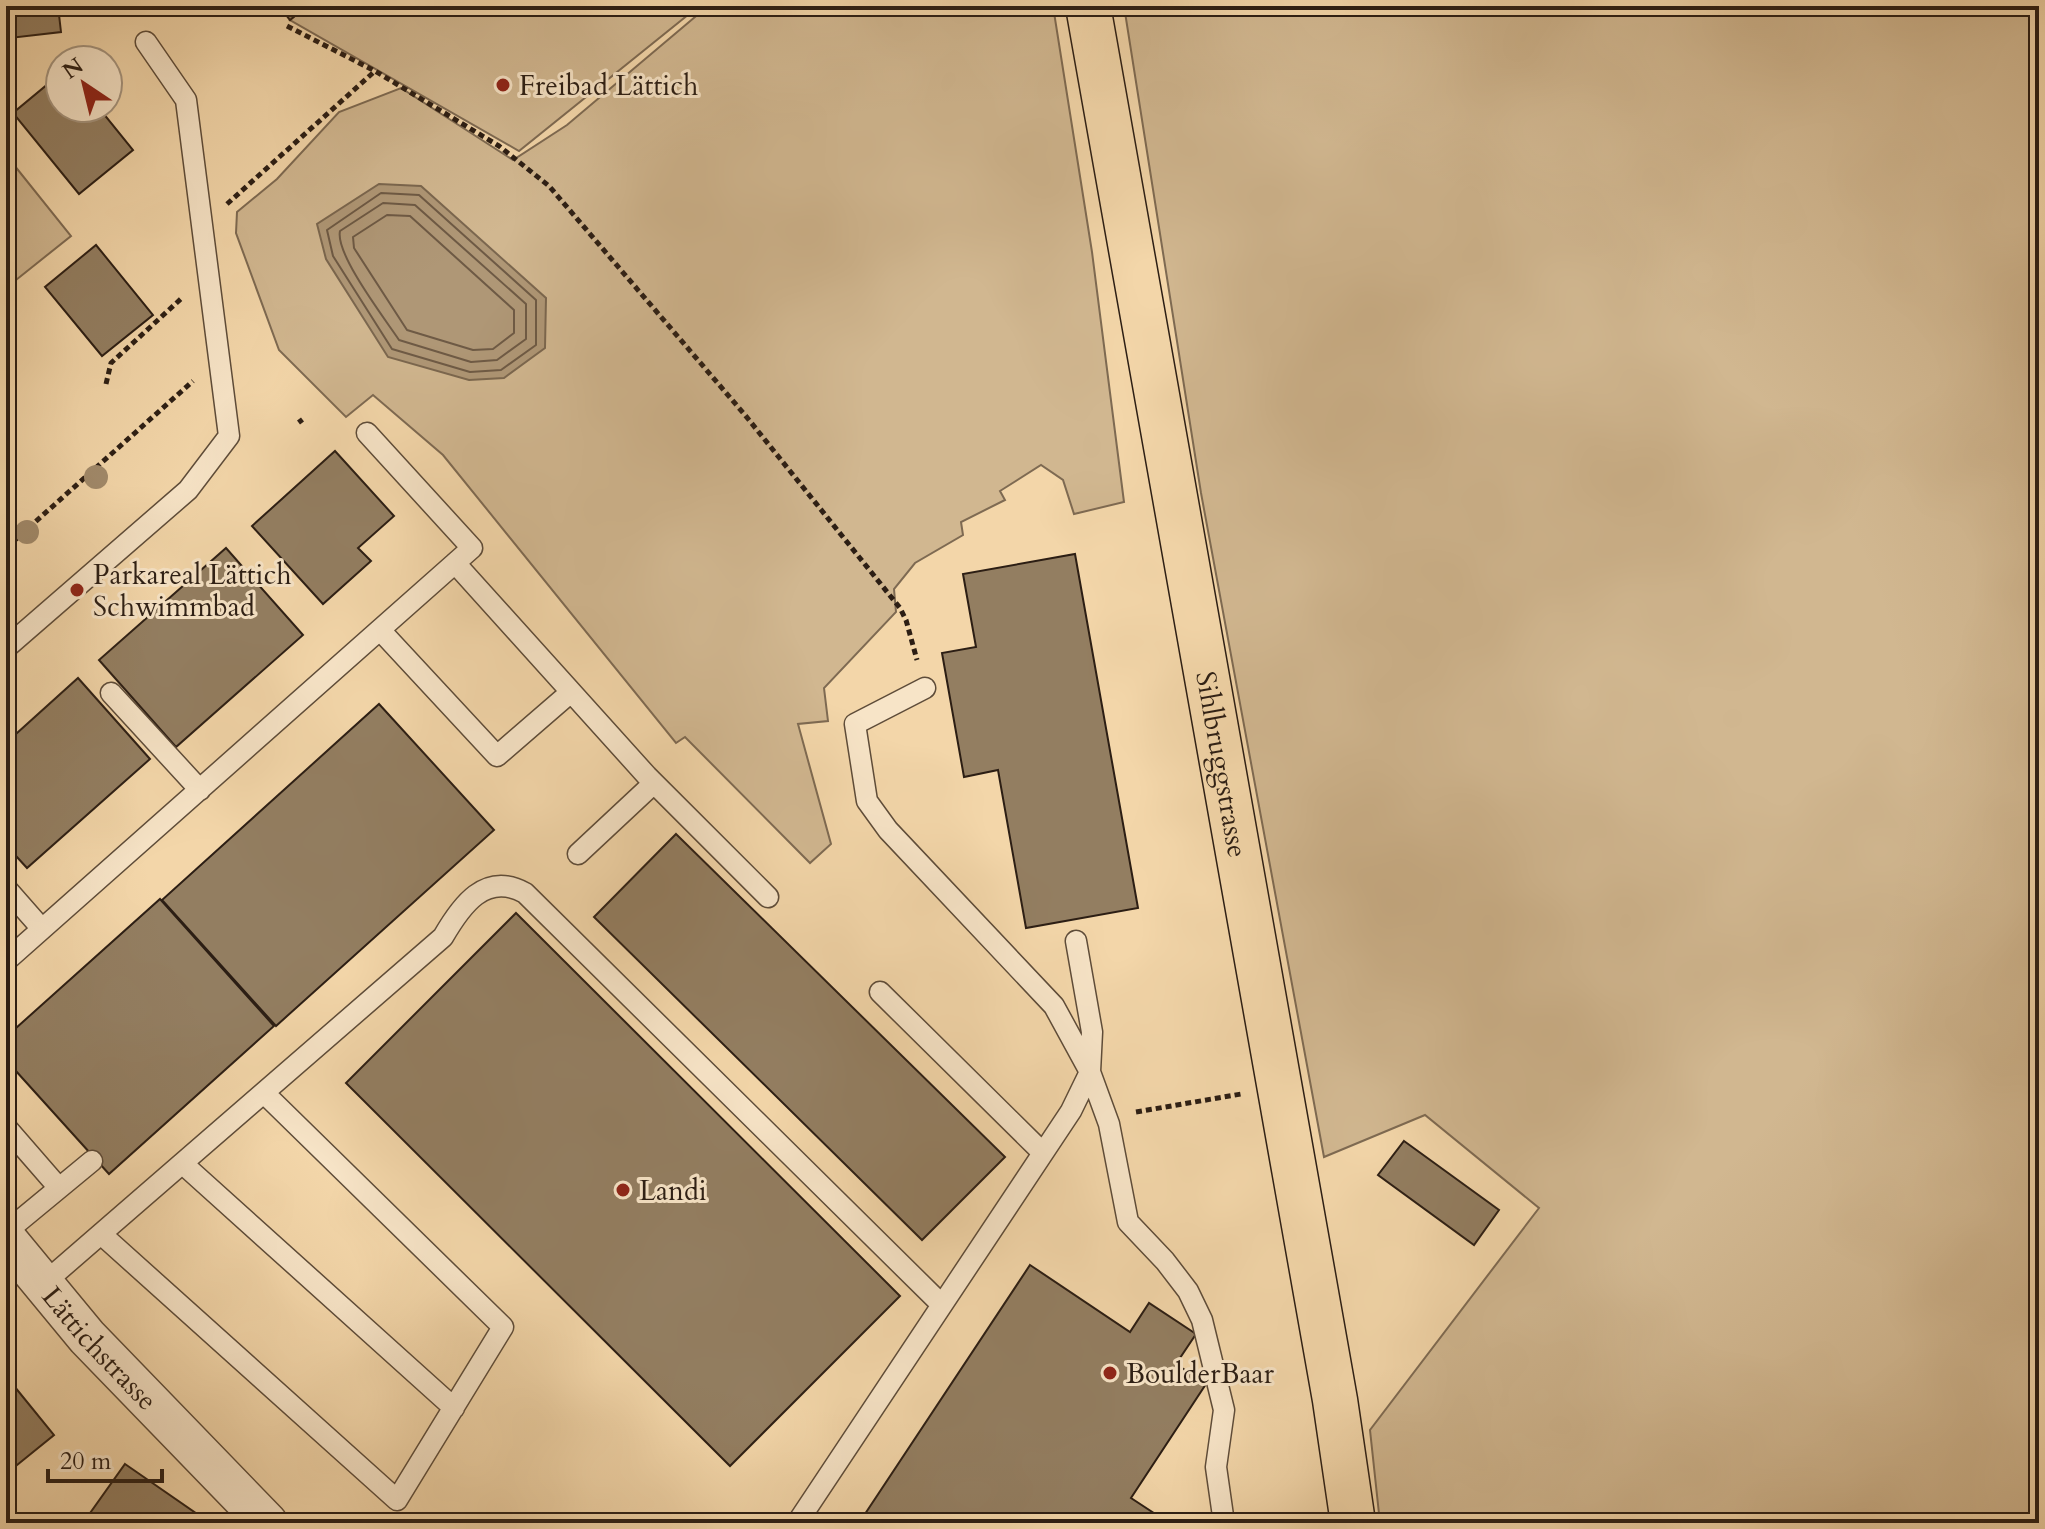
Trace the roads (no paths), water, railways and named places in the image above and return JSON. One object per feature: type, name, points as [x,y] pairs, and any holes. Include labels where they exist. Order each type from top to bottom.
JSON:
[{"type":"main road","name":"Sihlbruggstrasse","points":[[1088,6],[1335,1400],[1353,1523]]},
{"type":"street","name":"Lättichstrasse","points":[[6,1239],[87,1337],[267,1523]]},
{"type":"lane","points":[[6,648],[188,490],[229,436],[186,100],[146,42]]},
{"type":"lane","points":[[6,961],[472,548],[367,433]]},
{"type":"lane","points":[[455,563],[654,783],[768,897]]},
{"type":"lane","points":[[380,630],[497,756],[571,692]]},
{"type":"lane","points":[[925,688],[855,724],[867,801],[888,830],[1054,1006],[1090,1072],[1109,1124],[1128,1222],[1188,1291],[1202,1320],[1224,1410],[1216,1467],[1224,1523]]},
{"type":"lane","points":[[111,693],[200,790]]},
{"type":"lane","points":[[578,854],[654,783]]},
{"type":"lane","points":[[43,1284],[443,937],[459,910],[475,894],[499,885],[511,885],[525,893],[942,1305]]},
{"type":"lane","points":[[6,888],[42,929]]},
{"type":"lane","points":[[797,1523],[1071,1111],[1090,1072],[1092,1032],[1076,941]]},
{"type":"lane","points":[[880,992],[1043,1153]]},
{"type":"lane","points":[[101,1234],[397,1500],[503,1327],[264,1093]]},
{"type":"lane","points":[[6,1127],[59,1188]]},
{"type":"lane","points":[[6,1232],[92,1161]]},
{"type":"lane","points":[[183,1164],[454,1408]]},
{"type":"water","points":[[379,184],[421,186],[546,298],[545,348],[504,378],[469,380],[388,357],[326,259],[317,224]]},
{"type":"place","name":"Freibad Lättich","points":[[503,85]]},
{"type":"place","name":"Parkareal Lättich Schwimmbad","points":[[77,590]]},
{"type":"place","name":"Landi","points":[[623,1190]]},
{"type":"place","name":"BoulderBaar","points":[[1110,1373]]}]
